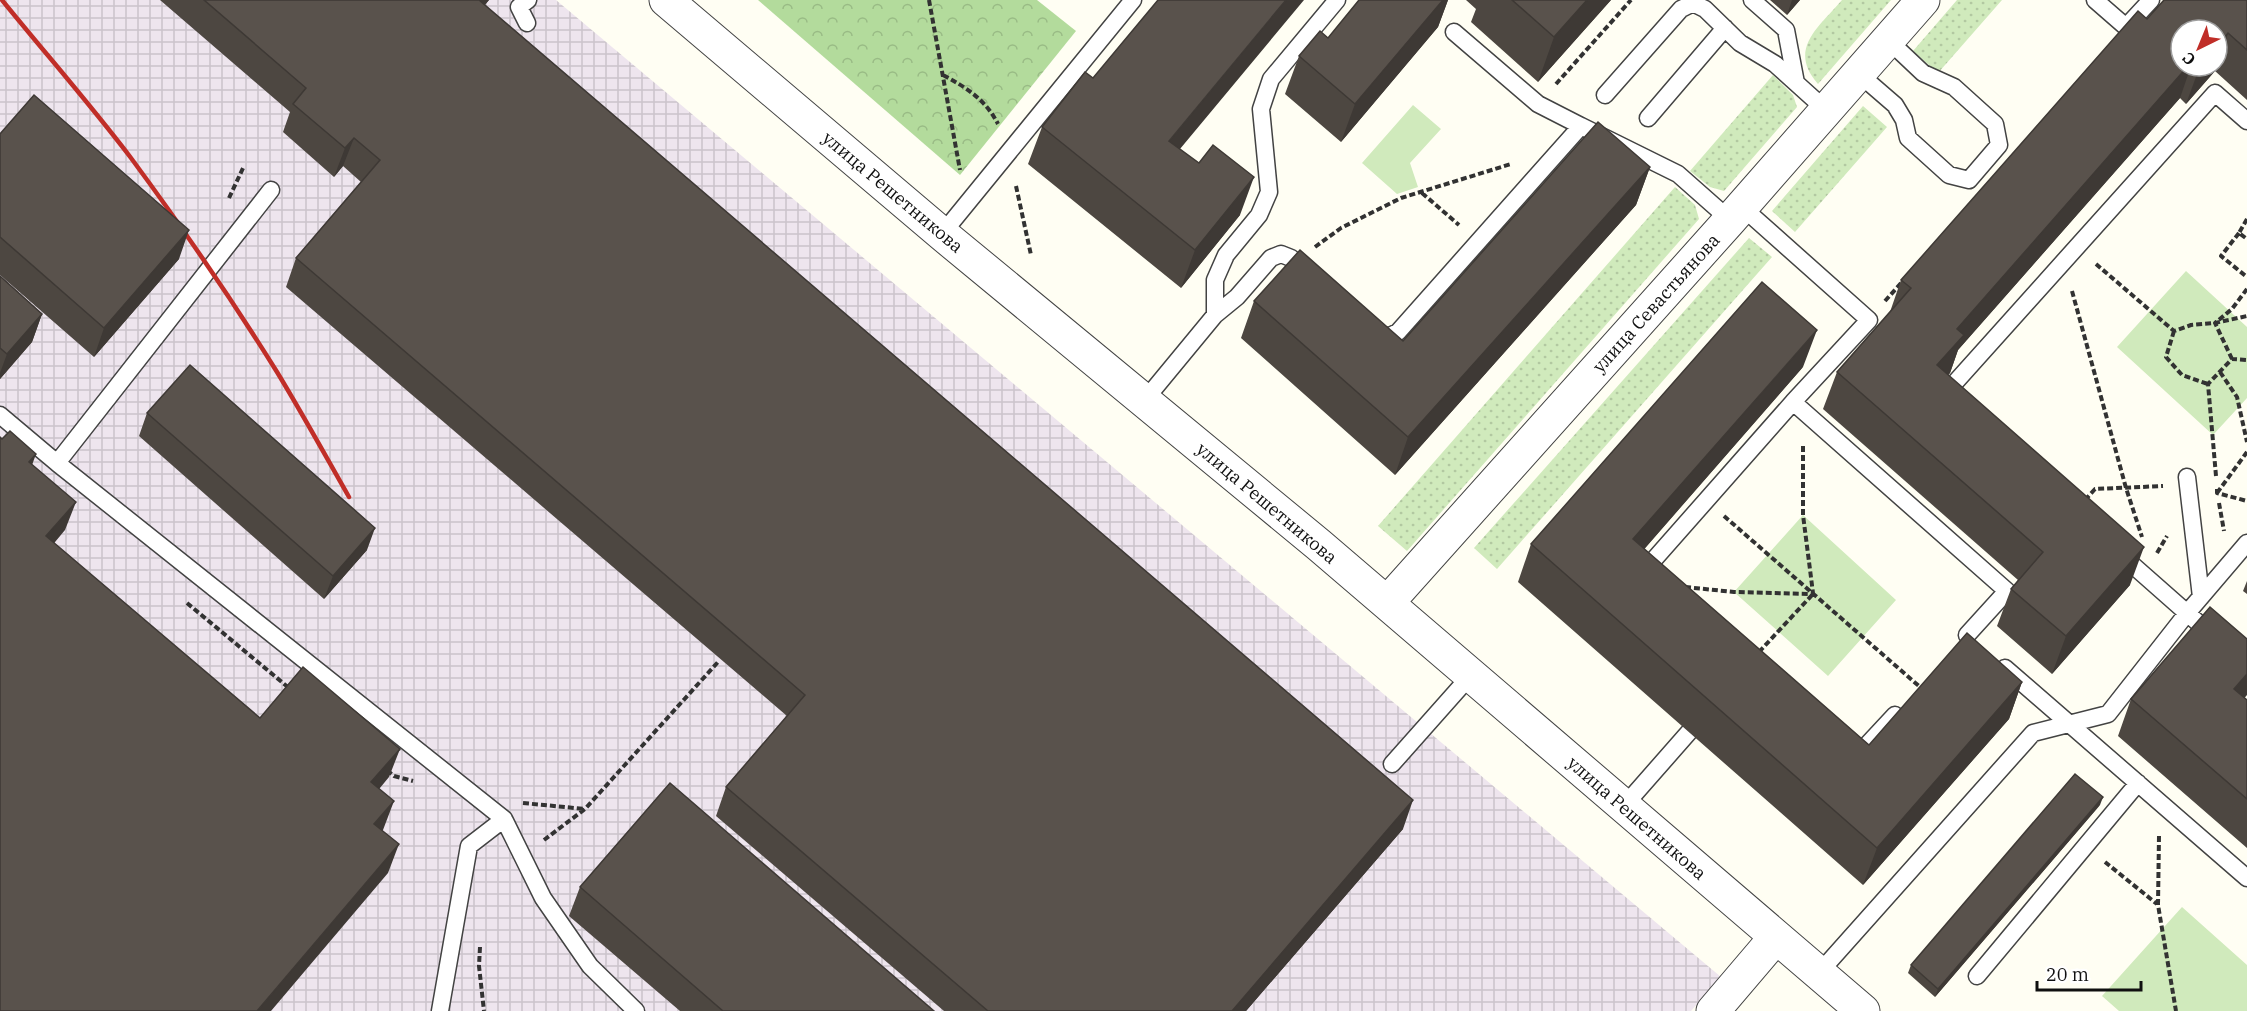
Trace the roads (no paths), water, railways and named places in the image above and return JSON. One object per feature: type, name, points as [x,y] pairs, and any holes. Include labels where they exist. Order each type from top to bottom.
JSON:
[{"type":"street","name":"улица Решетникова","points":[[666,0],[942,234],[1387,603],[1863,1011]]},
{"type":"street","name":"улица Севастьянова","points":[[1387,603],[1923,0]]},
{"type":"street","points":[[1713,1011],[1776,937]]},
{"type":"lane","points":[[527,23],[519,7],[528,0]]},
{"type":"lane","points":[[942,234],[1133,0]]},
{"type":"lane","points":[[1215,315],[1215,280],[1226,255],[1259,215],[1269,192],[1261,109],[1271,79],[1337,0]]},
{"type":"lane","points":[[1752,0],[1786,30],[1796,83]]},
{"type":"lane","points":[[2095,0],[2126,27],[2151,0]]},
{"type":"lane","points":[[1605,95],[1681,9],[1693,3],[1705,9],[1740,43],[1775,64],[1826,110]]},
{"type":"lane","points":[[1648,118],[1725,28]]},
{"type":"lane","points":[[1454,32],[1538,104],[1678,174],[1736,213],[1869,320],[1798,406],[1706,500],[1643,572],[1656,584]]},
{"type":"lane","points":[[1858,73],[1895,105],[1904,120],[1908,138],[1949,175],[1969,180],[1992,154],[1999,145],[1995,124],[1954,87],[1923,73],[1887,39]]},
{"type":"lane","points":[[1960,412],[1943,396],[2064,264],[2215,93],[2247,121]]},
{"type":"lane","points":[[1358,317],[1376,333],[1388,337],[1398,332],[1581,126]]},
{"type":"lane","points":[[57,463],[272,190]]},
{"type":"lane","points":[[1144,401],[1215,315],[1237,297],[1272,258],[1281,254],[1291,258],[1322,286]]},
{"type":"lane","points":[[1798,406],[2007,591],[1968,641]]},
{"type":"lane","points":[[0,414],[57,463],[504,819],[543,898],[590,966],[636,1011]]},
{"type":"lane","points":[[2187,481],[2201,597]]},
{"type":"lane","points":[[2107,542],[2247,666]]},
{"type":"lane","points":[[1819,973],[2033,733],[2108,714],[2188,612],[2247,543]]},
{"type":"lane","points":[[1993,657],[2247,878]]},
{"type":"lane","points":[[1392,764],[1471,675]]},
{"type":"lane","points":[[1839,745],[1855,760],[1920,687]]},
{"type":"lane","points":[[1624,806],[1689,732]]},
{"type":"lane","points":[[1977,976],[2138,783]]},
{"type":"lane","points":[[440,1011],[469,846],[504,819]]},
{"type":"railway","points":[[2,0],[84,98],[150,184],[277,372],[349,497]]}]
